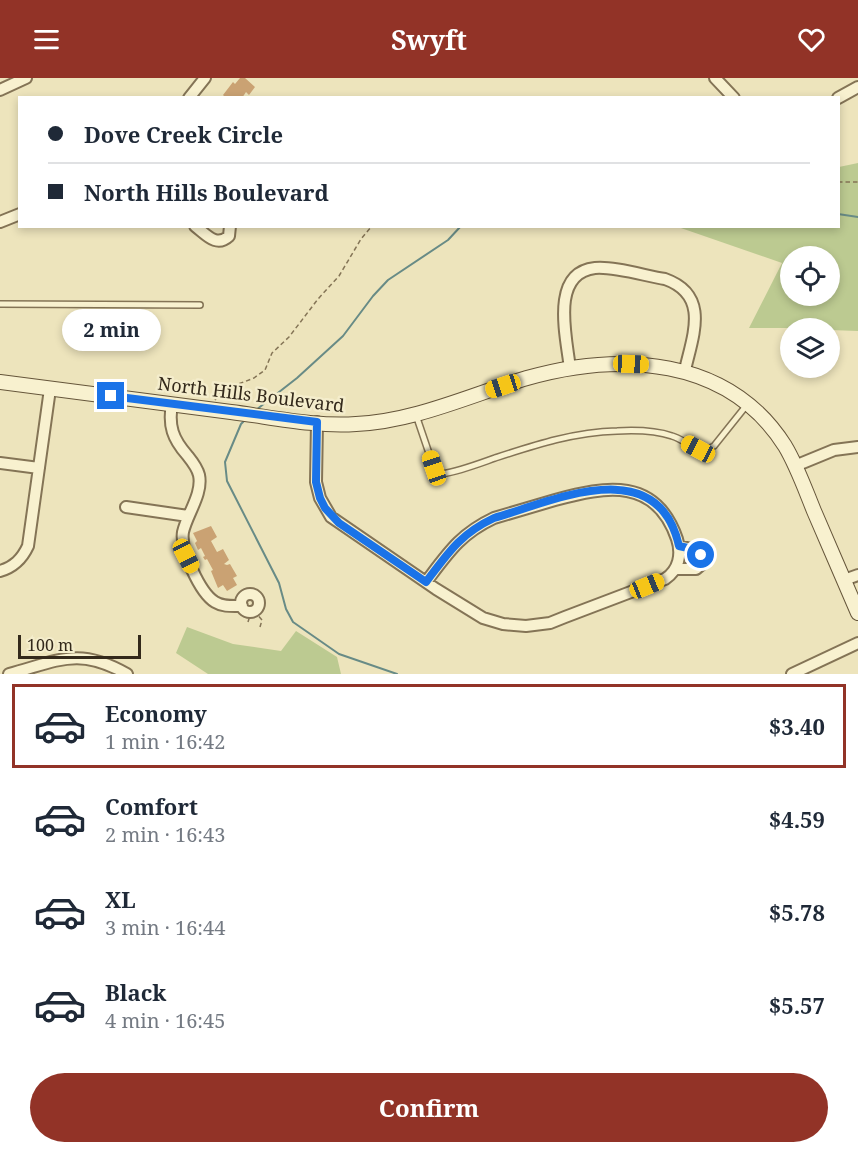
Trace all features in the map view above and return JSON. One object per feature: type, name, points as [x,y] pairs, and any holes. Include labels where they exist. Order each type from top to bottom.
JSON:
[{"type":"street","points":[[0,90],[26,78]]},
{"type":"street","points":[[191,96],[205,78]]},
{"type":"street","points":[[715,78],[732,96]]},
{"type":"street","points":[[840,97],[858,87]]},
{"type":"street","points":[[0,222],[18,215]]},
{"type":"street","points":[[197,228],[210,239],[218,242],[229,236],[230,228]]},
{"type":"street","points":[[570,369],[564,311],[565,292],[578,275],[595,268],[665,279],[686,290],[693,302],[696,315],[685,370]]},
{"type":"street","name":"North Hills Boulevard","points":[[0,382],[232,412],[355,424],[382,422],[415,414],[524,379],[588,366],[631,364],[685,370],[719,385],[747,405],[773,430],[795,466],[858,613]]},
{"type":"street","points":[[0,571],[13,566],[20,560],[28,546],[50,389]]},
{"type":"street","points":[[172,404],[170,424],[172,434],[195,466],[199,476],[195,499],[183,532],[186,556],[208,597],[223,606],[249,613]]},
{"type":"street","points":[[317,422],[316,482],[325,508],[339,523],[426,582],[483,618],[503,624],[526,626],[550,623],[575,614],[665,579],[675,569],[679,560],[679,546],[668,519],[653,501],[630,490],[599,489],[494,518],[477,526],[456,543],[426,582]]},
{"type":"street","points":[[795,466],[834,450],[858,447]]},
{"type":"street","points":[[0,463],[39,468]]},
{"type":"street","points":[[126,507],[189,516]]},
{"type":"street","points":[[675,569],[696,569],[702,564],[699,551],[679,546]]},
{"type":"street","points":[[844,580],[858,575]]},
{"type":"street","points":[[792,674],[858,644]]},
{"type":"street","points":[[9,674],[53,661],[79,657],[104,662],[127,674]]},
{"type":"lane","points":[[0,304],[200,305]]},
{"type":"lane","points":[[415,414],[434,468],[437,473],[442,474],[549,441],[599,432],[660,433],[674,436],[701,450],[706,450],[714,446],[747,405]]},
{"type":"path","points":[[840,182],[858,182]]},
{"type":"path","points":[[212,409],[215,397],[223,390],[254,378],[265,370],[272,353],[289,337],[339,276],[370,228]]},
{"type":"path","points":[[249,613],[262,620],[260,627]]},
{"type":"green space","points":[[858,163],[858,331],[840,330],[840,318],[780,318],[780,328],[749,328],[780,267],[780,306],[840,306],[840,246],[780,246],[780,262],[681,228],[840,228],[840,167]]},
{"type":"green space","points":[[187,627],[233,644],[281,651],[296,631],[337,657],[341,674],[208,674],[176,653]]},
{"type":"building","points":[[240,78],[245,78],[255,87],[249,95],[246,92],[243,96],[223,95],[233,82],[235,84]]},
{"type":"building","points":[[211,526],[217,537],[211,541],[217,552],[223,549],[229,560],[224,564],[230,564],[237,576],[233,578],[237,585],[227,591],[223,585],[218,588],[211,571],[213,570],[207,559],[203,557],[205,556],[201,548],[198,550],[195,543],[197,541],[193,533]]},
{"type":"waterway","points":[[840,214],[858,217]]},
{"type":"waterway","points":[[256,410],[297,378],[343,336],[388,280],[448,240],[459,228]]},
{"type":"waterway","points":[[245,420],[241,424],[225,462],[227,481],[279,583],[286,609],[293,622],[339,654],[397,674]]},
{"type":"route","points":[[111,396],[317,422],[316,482],[320,498],[331,517],[426,582],[456,543],[477,526],[494,518],[599,489],[630,490],[653,501],[668,519],[679,546],[697,550],[701,555]]}]
